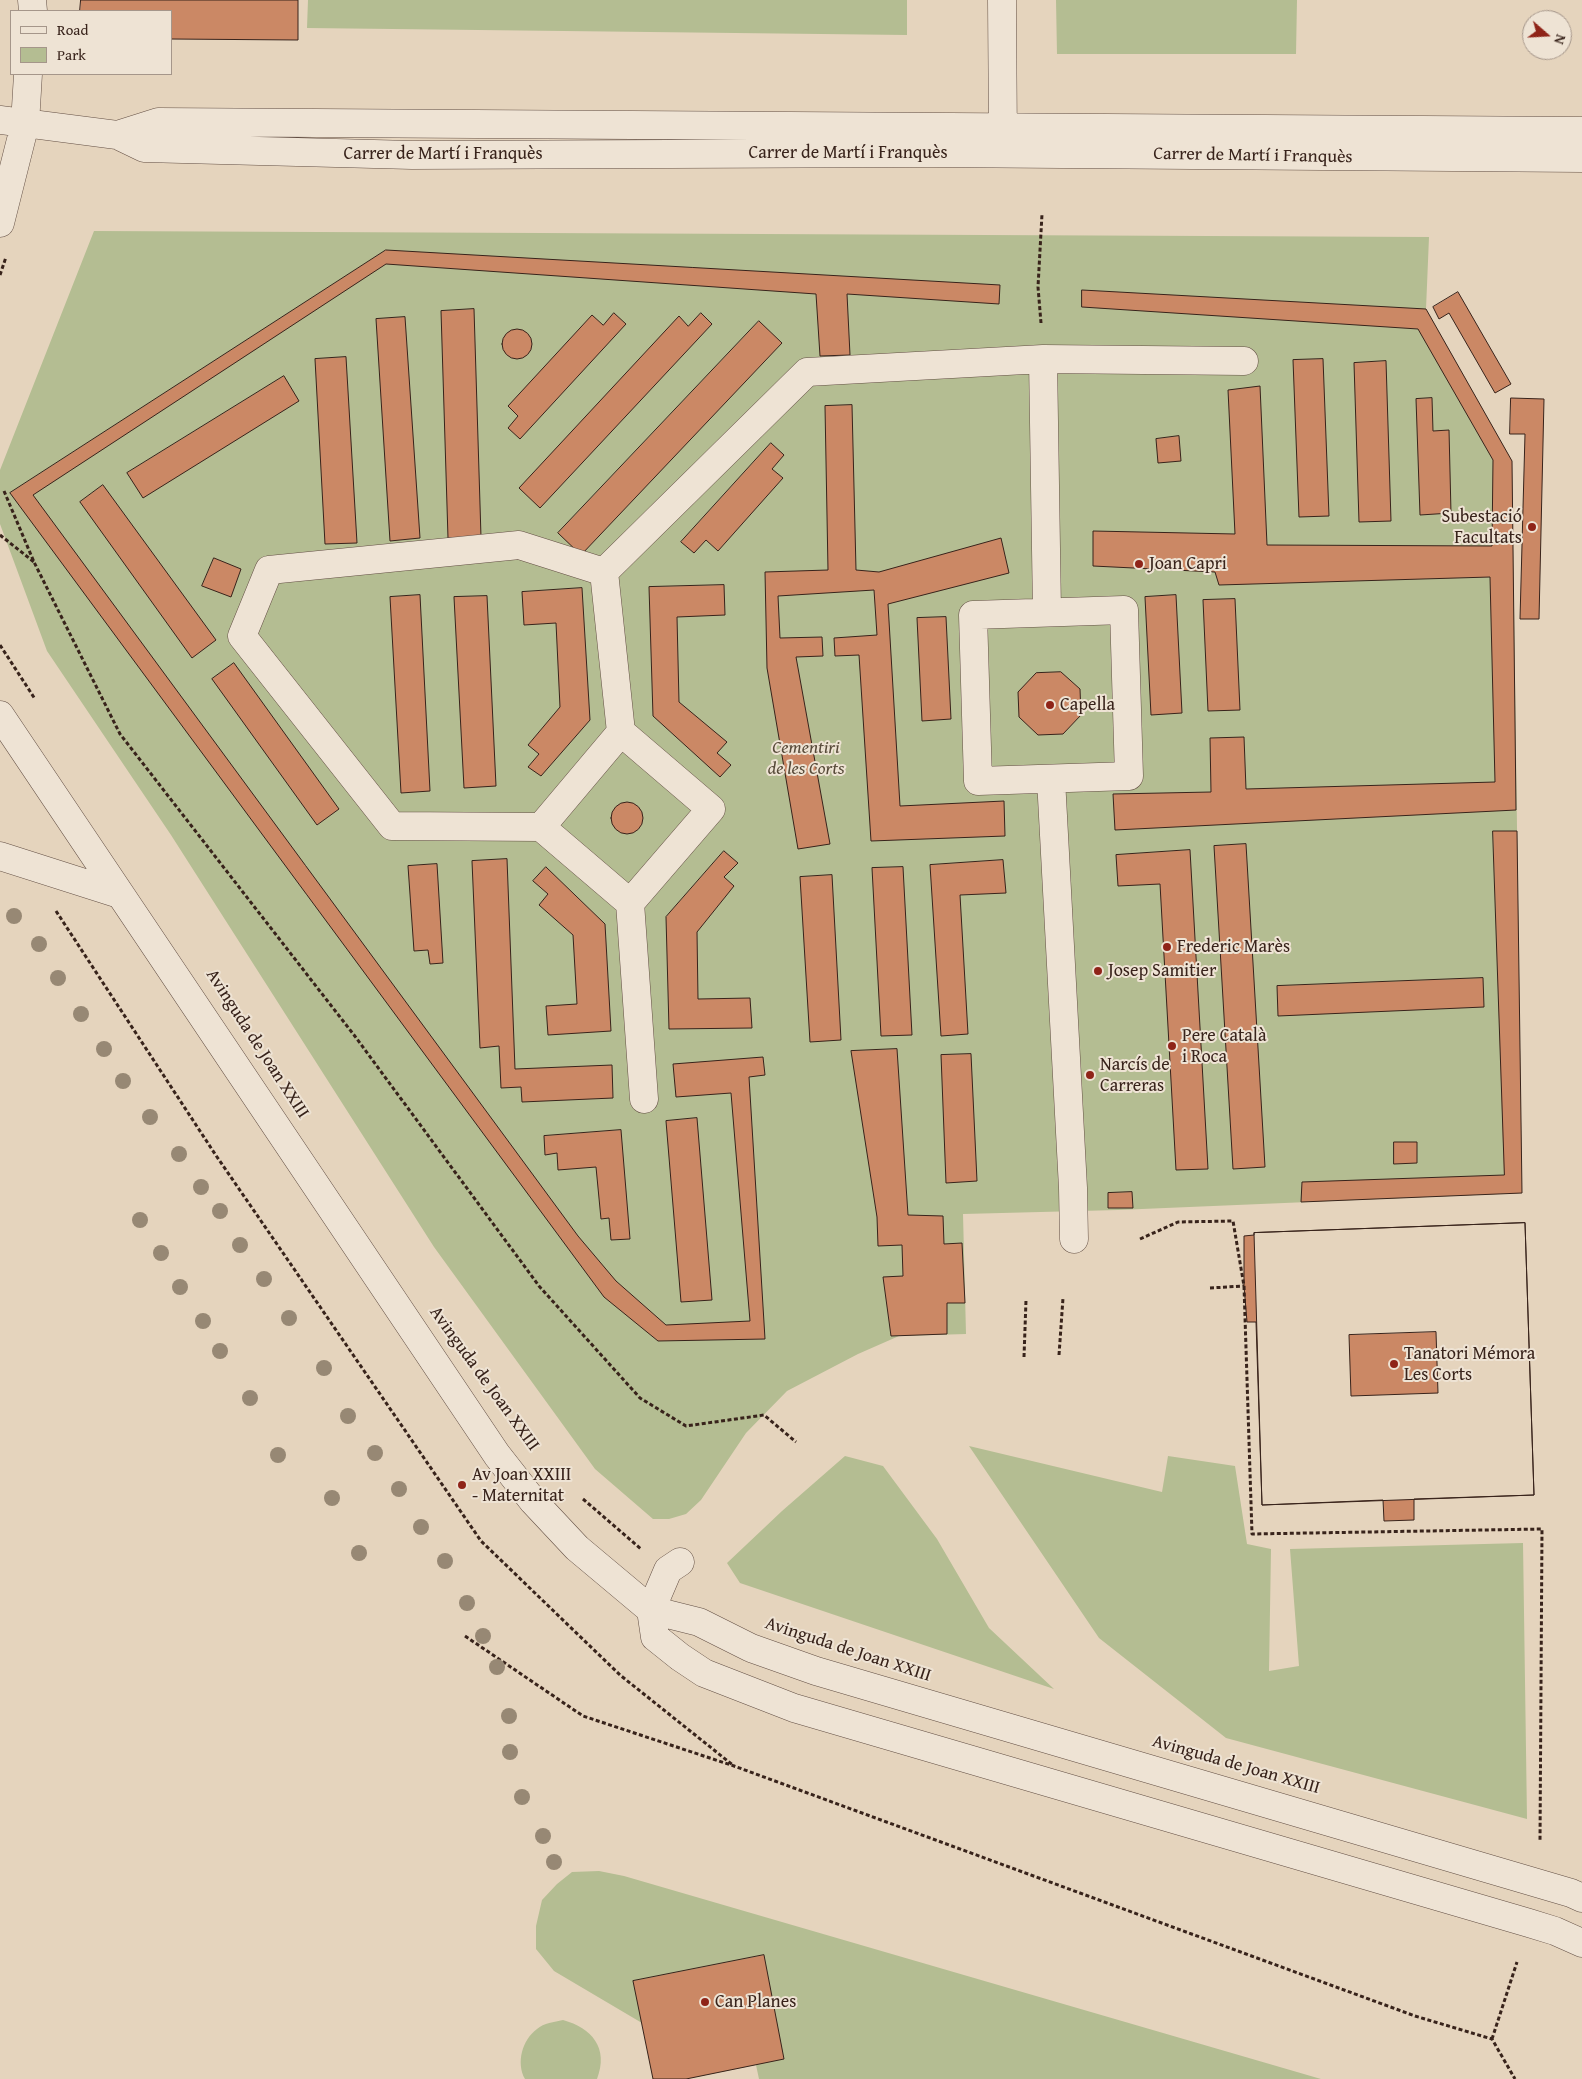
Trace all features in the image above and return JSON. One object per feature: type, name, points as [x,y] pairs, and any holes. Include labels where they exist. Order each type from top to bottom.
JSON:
[{"type":"street","points":[[1002,0],[1003,154]]},
{"type":"street","points":[[0,223],[12,122],[28,75]]},
{"type":"street","name":"Carrer de Martí i Franquès","points":[[12,122],[117,135],[144,148],[412,155],[1003,154],[1582,158]]},
{"type":"street","name":"Carrer de Martí i Franquès","points":[[117,135],[158,122],[1582,131]]},
{"type":"street","points":[[604,572],[807,372],[1043,359],[1244,360]]},
{"type":"street","points":[[1043,359],[1047,612]]},
{"type":"street","points":[[604,572],[519,546],[269,570],[242,636],[392,826],[541,827],[630,903]]},
{"type":"street","points":[[604,572],[621,732],[711,809],[630,903],[644,1099]]},
{"type":"street","points":[[1124,610],[1129,776],[1051,779],[978,781],[973,615],[1124,610]]},
{"type":"street","name":"Avinguda de Joan XXIII","points":[[0,715],[497,1455],[533,1500],[577,1548],[651,1610],[698,1622],[751,1648],[816,1671],[1582,1898]]},
{"type":"street","points":[[541,827],[621,732]]},
{"type":"street","points":[[1051,779],[1074,1188],[1074,1239]]},
{"type":"street","points":[[13,860],[119,894]]},
{"type":"street","points":[[674,1566],[651,1610],[655,1637],[704,1673],[794,1708],[1555,1930],[1582,1942]]},
{"type":"path","points":[[1042,214],[1038,287],[1043,359]]},
{"type":"path","points":[[4,491],[34,562],[120,734],[354,1035],[539,1286],[640,1398],[686,1426],[764,1415],[796,1442]]},
{"type":"path","points":[[0,535],[34,562]]},
{"type":"path","points":[[0,645],[40,708]]},
{"type":"path","points":[[13,860],[481,1542],[620,1675],[734,1766]]},
{"type":"path","points":[[1140,1239],[1178,1222],[1233,1221],[1244,1286],[1252,1534],[1542,1529],[1540,1842]]},
{"type":"path","points":[[1210,1288],[1244,1286]]},
{"type":"path","points":[[1059,1355],[1063,1298]]},
{"type":"path","points":[[1024,1357],[1026,1300]]},
{"type":"path","points":[[581,1497],[619,1531],[674,1566]]},
{"type":"path","points":[[465,1636],[584,1716],[734,1766],[1415,2016],[1492,2039],[1515,2079]]},
{"type":"path","points":[[1492,2039],[1517,1962]]},
{"type":"green space","points":[[308,0],[907,0],[907,35],[307,28]]},
{"type":"green space","points":[[1056,0],[1297,0],[1296,54],[1057,54]]},
{"type":"green space","name":"Cementiri de les Corts","points":[[94,231],[1429,237],[1426,309],[1512,461],[1522,1193],[1118,1210],[963,1214],[966,1334],[899,1336],[858,1354],[787,1391],[746,1433],[701,1500],[686,1514],[669,1519],[653,1519],[595,1469],[434,1247],[171,835],[47,651],[0,524],[0,470]]},
{"type":"green space","points":[[969,1446],[1162,1492],[1168,1456],[1235,1466],[1247,1544],[1271,1549],[1269,1671],[1299,1666],[1290,1549],[1523,1543],[1527,1819],[1226,1738],[1099,1638]]},
{"type":"green space","points":[[845,1456],[883,1466],[937,1539],[989,1628],[1054,1689],[740,1583],[727,1563],[782,1511]]},
{"type":"green space","points":[[599,1871],[624,1876],[1321,2079],[759,2079],[756,2065],[686,2079],[653,2079],[642,2023],[554,1971],[536,1949],[536,1926],[542,1900],[572,1872]]},
{"type":"green space","points":[[563,2020],[582,2028],[595,2041],[601,2058],[597,2079],[525,2079],[521,2066],[524,2045],[532,2034],[543,2025]]},
{"type":"building","points":[[81,0],[298,0],[298,40],[172,39],[172,10],[80,10]]},
{"type":"building","points":[[386,250],[1000,285],[999,304],[847,294],[850,355],[820,356],[816,294],[386,264],[33,495],[578,1236],[616,1281],[666,1325],[750,1321],[731,1093],[676,1097],[673,1064],[763,1057],[765,1075],[749,1077],[765,1339],[658,1341],[604,1297],[10,493]]},
{"type":"building","points":[[1082,290],[1426,309],[1512,461],[1516,810],[1115,830],[1113,794],[1211,792],[1210,738],[1244,737],[1246,789],[1495,782],[1490,577],[1219,585],[1215,572],[1093,566],[1093,531],[1235,534],[1228,390],[1260,386],[1267,545],[1492,546],[1493,460],[1418,329],[1082,307]]},
{"type":"building","points":[[1458,292],[1511,384],[1495,393],[1449,313],[1439,319],[1433,307]]},
{"type":"building","points":[[474,309],[481,537],[448,538],[441,311]]},
{"type":"building","points":[[614,313],[626,324],[520,439],[508,428],[518,416],[508,406],[592,315],[603,325]]},
{"type":"building","points":[[701,313],[712,324],[540,508],[519,488],[679,316],[688,326]]},
{"type":"building","points":[[405,317],[420,538],[390,541],[376,319]]},
{"type":"building","points":[[759,321],[782,343],[581,555],[558,533]]},
{"type":"building","points":[[517,329],[523,330],[531,338],[531,350],[523,358],[517,359],[511,358],[503,350],[502,344],[503,338],[511,330]]},
{"type":"building","points":[[346,357],[357,543],[325,544],[315,359]]},
{"type":"building","points":[[1323,359],[1329,516],[1299,517],[1293,360]]},
{"type":"building","points":[[1386,361],[1391,521],[1359,522],[1354,363]]},
{"type":"building","points":[[284,376],[299,401],[143,498],[127,473]]},
{"type":"building","points":[[1432,398],[1433,431],[1449,430],[1451,513],[1420,515],[1416,399]]},
{"type":"building","name":"Subestació Facultats","points":[[1511,398],[1544,399],[1539,619],[1520,619],[1525,434],[1510,434]]},
{"type":"building","points":[[852,405],[856,570],[879,572],[1001,538],[1009,573],[888,604],[900,806],[1004,801],[1005,836],[871,841],[859,655],[835,656],[834,638],[877,635],[874,590],[778,596],[780,638],[822,637],[823,656],[796,657],[830,844],[798,849],[767,668],[765,572],[828,570],[825,406]]},
{"type":"building","points":[[1179,436],[1181,461],[1158,463],[1156,439]]},
{"type":"building","points":[[771,443],[784,455],[772,469],[783,478],[718,551],[706,540],[694,553],[681,542]]},
{"type":"building","points":[[103,485],[216,640],[192,658],[80,502]]},
{"type":"building","points":[[214,558],[241,569],[231,597],[202,586]]},
{"type":"building","points":[[724,585],[725,615],[677,617],[679,702],[727,742],[717,753],[731,765],[720,777],[653,716],[649,587]]},
{"type":"building","points":[[582,588],[590,720],[541,776],[528,767],[539,754],[528,745],[560,707],[556,623],[524,625],[522,592]]},
{"type":"building","points":[[420,595],[430,791],[401,793],[390,597]]},
{"type":"building","points":[[1176,595],[1182,713],[1151,715],[1145,597]]},
{"type":"building","points":[[487,596],[496,786],[464,788],[454,597]]},
{"type":"building","points":[[1235,599],[1240,710],[1208,711],[1203,600]]},
{"type":"building","points":[[946,617],[951,719],[922,721],[917,618]]},
{"type":"building","points":[[234,663],[339,809],[317,825],[212,679]]},
{"type":"building","points":[[1061,672],[1080,689],[1081,715],[1063,734],[1038,735],[1019,717],[1018,692],[1036,673]]},
{"type":"building","points":[[627,802],[633,803],[638,807],[642,812],[642,824],[638,829],[633,833],[627,834],[621,833],[616,829],[612,824],[611,818],[612,812],[616,807],[621,803]]},
{"type":"building","points":[[1493,831],[1517,831],[1522,1193],[1301,1202],[1302,1182],[1504,1175]]},
{"type":"building","points":[[1246,844],[1265,1167],[1233,1169],[1214,846]]},
{"type":"building","points":[[1190,850],[1208,1169],[1176,1170],[1160,884],[1118,886],[1116,855]]},
{"type":"building","points":[[724,851],[738,863],[724,877],[734,886],[697,932],[698,999],[750,998],[752,1028],[669,1029],[666,917]]},
{"type":"building","points":[[507,859],[515,1069],[612,1065],[613,1098],[522,1102],[521,1087],[501,1088],[499,1046],[480,1048],[472,861]]},
{"type":"building","points":[[1003,860],[1006,893],[960,895],[968,1034],[941,1036],[930,865]]},
{"type":"building","points":[[437,864],[443,963],[430,964],[428,950],[414,951],[408,866]]},
{"type":"building","points":[[546,867],[605,924],[611,1031],[548,1035],[546,1006],[577,1004],[573,935],[539,905],[548,894],[533,881]]},
{"type":"building","points":[[903,867],[912,1035],[881,1036],[872,868]]},
{"type":"building","points":[[832,875],[841,1040],[810,1042],[800,877]]},
{"type":"building","points":[[1483,978],[1484,1007],[1278,1016],[1277,986]]},
{"type":"building","points":[[897,1049],[908,1215],[943,1216],[944,1244],[962,1243],[965,1303],[947,1303],[947,1334],[891,1336],[883,1277],[903,1276],[902,1245],[878,1246],[877,1217],[851,1051]]},
{"type":"building","points":[[971,1054],[977,1181],[946,1183],[941,1055]]},
{"type":"building","points":[[697,1118],[712,1300],[681,1302],[666,1121]]},
{"type":"building","points":[[621,1130],[630,1239],[611,1240],[609,1218],[601,1219],[596,1167],[558,1170],[557,1153],[545,1155],[544,1136]]},
{"type":"building","points":[[1394,1142],[1417,1142],[1417,1163],[1394,1164]]},
{"type":"building","points":[[1132,1192],[1133,1208],[1108,1208],[1108,1193]]},
{"type":"building","name":"Tanatori Mémora Les Corts","points":[[1525,1223],[1534,1495],[1414,1499],[1414,1520],[1384,1521],[1383,1500],[1262,1505],[1256,1322],[1247,1322],[1244,1286],[1244,1236],[1254,1235],[1254,1233]],"holes":[[[1436,1332],[1438,1393],[1351,1396],[1349,1335]]]},
{"type":"building","name":"Tanatori Mémora Les Corts","points":[[1525,1223],[1534,1495],[1262,1505],[1254,1233]]},
{"type":"building","name":"Can Planes","points":[[764,1955],[784,2059],[686,2079],[653,2079],[633,1981]]},
{"type":"place","name":"Subestació Facultats","points":[[1532,527]]},
{"type":"place","name":"Joan Capri","points":[[1139,564]]},
{"type":"place","name":"Capella","points":[[1050,705]]},
{"type":"place","name":"Frederic Marès","points":[[1167,947]]},
{"type":"place","name":"Josep Samitier","points":[[1098,971]]},
{"type":"place","name":"Pere Català i Roca","points":[[1172,1046]]},
{"type":"place","name":"Narcís de Carreras","points":[[1090,1075]]},
{"type":"place","name":"Tanatori Mémora Les Corts","points":[[1394,1364]]},
{"type":"place","name":"Av Joan XXIII - Maternitat","points":[[462,1485]]},
{"type":"place","name":"Can Planes","points":[[705,2002]]}]
